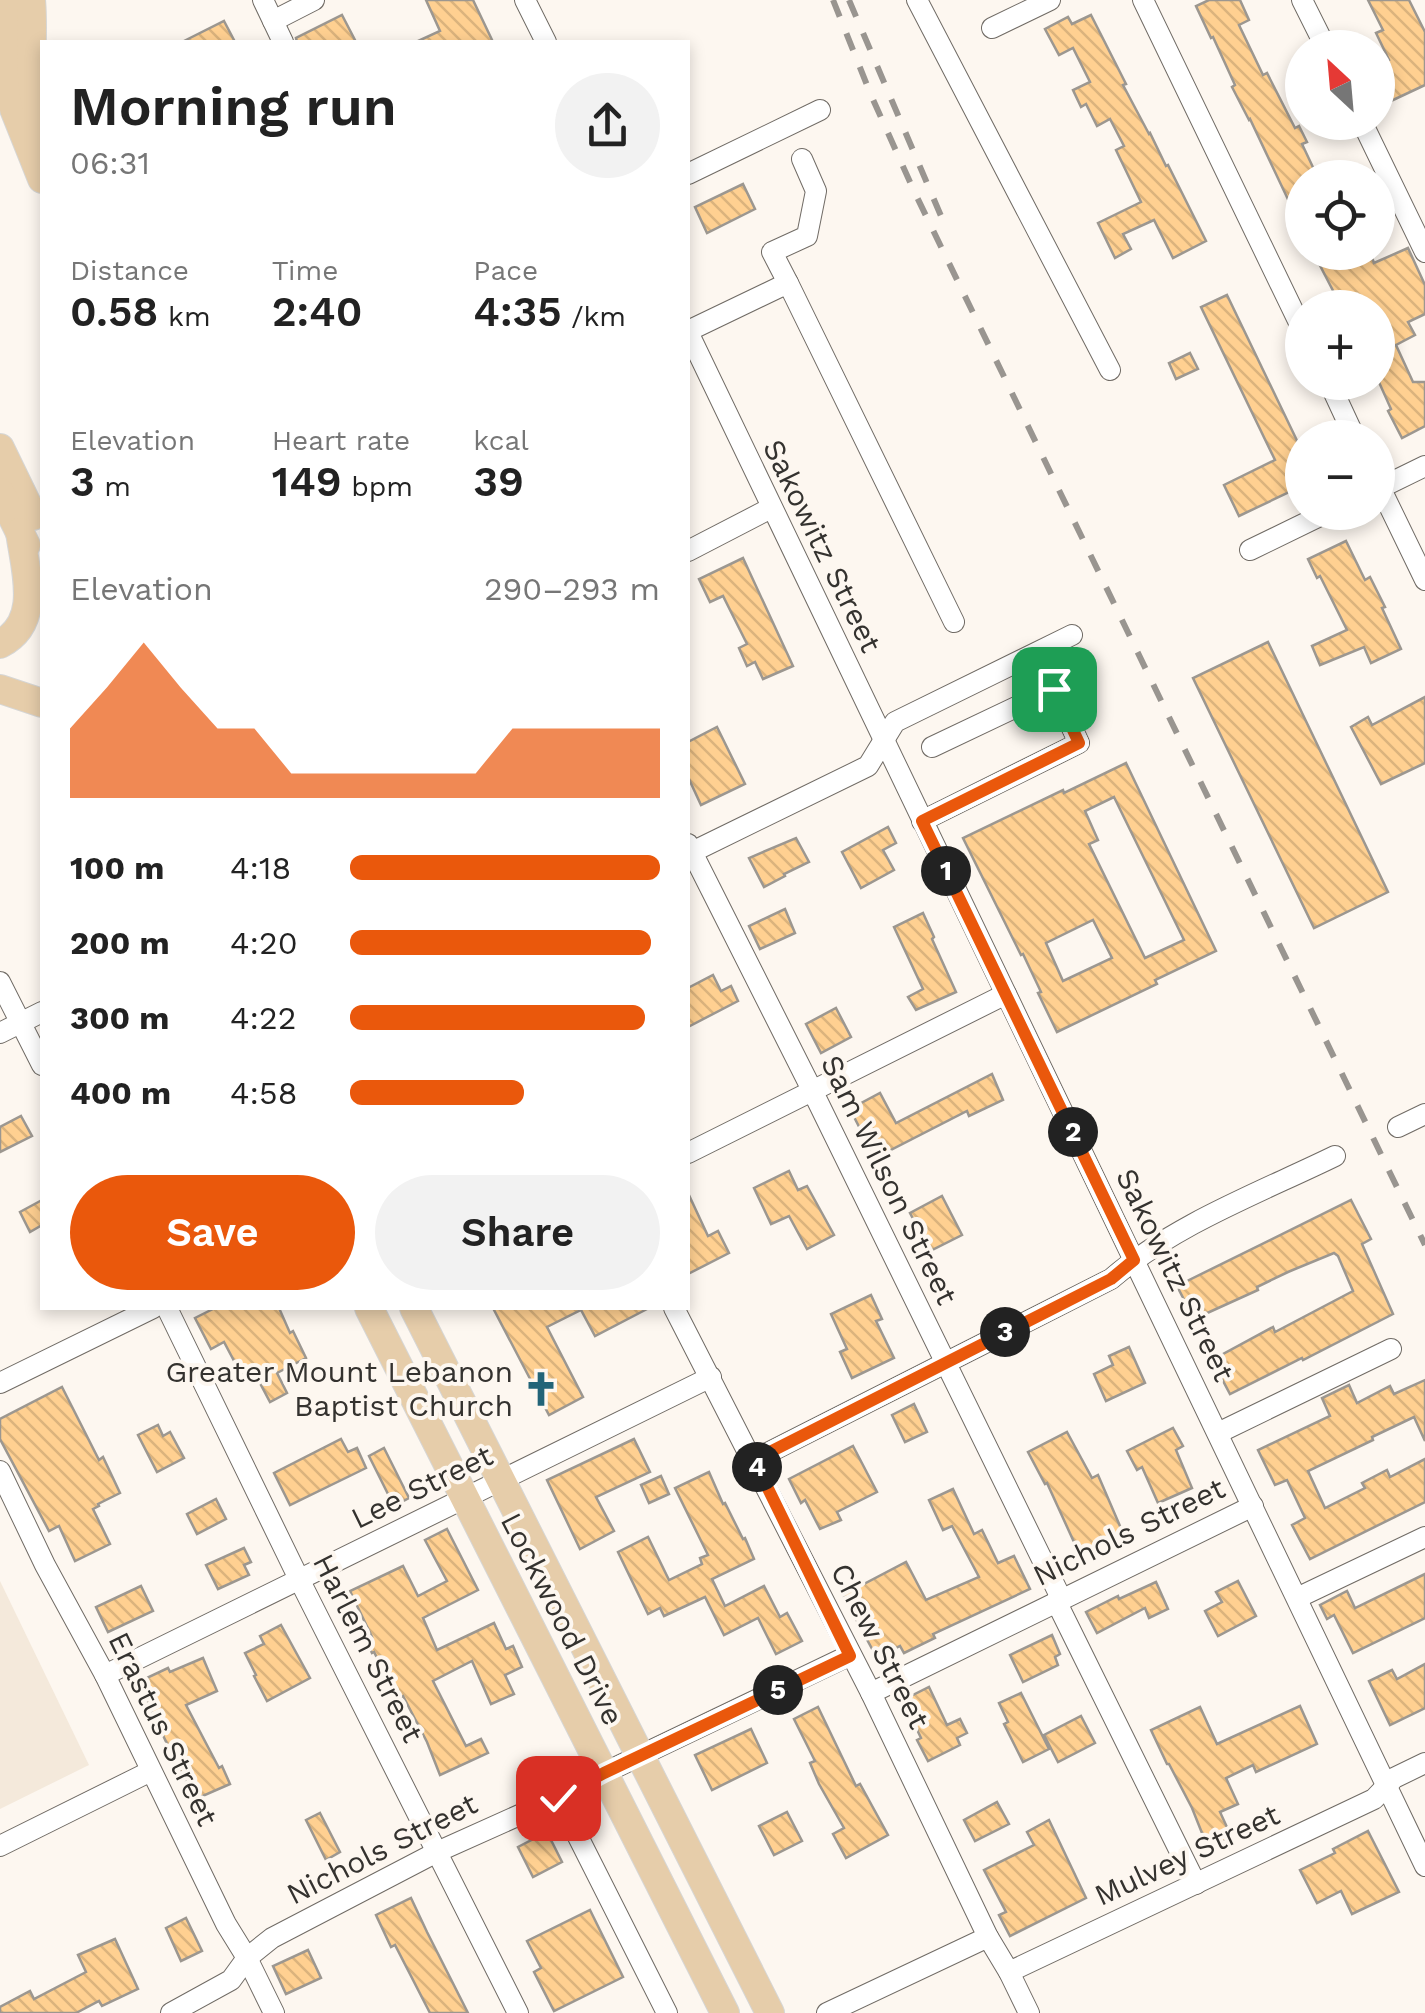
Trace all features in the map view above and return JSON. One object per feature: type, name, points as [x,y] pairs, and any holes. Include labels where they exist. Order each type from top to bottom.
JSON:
[{"type":"main road","points":[[10,0],[9,66],[14,110],[40,174]]},
{"type":"main road","points":[[30,0],[30,50],[40,117]]},
{"type":"main road","points":[[0,448],[35,529],[40,566]]},
{"type":"main road","points":[[0,492],[35,529],[25,620],[0,644]]},
{"type":"main road","points":[[0,689],[40,702]]},
{"type":"main road","name":"Lockwood Drive","points":[[370,1310],[725,2013]]},
{"type":"main road","name":"Lockwood Drive","points":[[415,1310],[770,2013]]},
{"type":"street","points":[[263,0],[282,40]]},
{"type":"street","points":[[273,21],[314,0]]},
{"type":"street","points":[[525,0],[545,40]]},
{"type":"street","points":[[917,0],[1110,370]]},
{"type":"street","points":[[992,28],[1050,0]]},
{"type":"street","points":[[1142,0],[1285,294]]},
{"type":"street","points":[[1302,0],[1317,30]]},
{"type":"street","points":[[690,173],[820,110]]},
{"type":"street","points":[[1371,140],[1425,252]]},
{"type":"street","points":[[802,160],[816,190],[807,236],[772,252],[954,622]]},
{"type":"street","points":[[690,331],[788,283]]},
{"type":"street","name":"Sakowitz Street","points":[[690,336],[1425,1866]]},
{"type":"street","points":[[1395,479],[1425,466]]},
{"type":"street","points":[[690,550],[771,508]]},
{"type":"street","points":[[1395,520],[1425,580]]},
{"type":"street","points":[[1250,550],[1291,530]]},
{"type":"street","points":[[690,850],[868,766],[896,722],[1072,635]]},
{"type":"street","points":[[922,821],[1079,743],[1037,653]]},
{"type":"street","points":[[932,747],[1054,689]]},
{"type":"street","name":"Sam Wilson Street","points":[[690,852],[812,1090],[1196,1884]]},
{"type":"street","points":[[0,982],[40,1061]]},
{"type":"street","points":[[690,1151],[1006,994]]},
{"type":"street","points":[[0,1033],[40,1013]]},
{"type":"street","points":[[1398,1126],[1425,1114]]},
{"type":"street","points":[[754,1460],[1111,1279],[1164,1239],[1335,1156]]},
{"type":"street","points":[[0,1383],[149,1310]]},
{"type":"street","name":"Harlem Street","points":[[168,1310],[518,2013]]},
{"type":"street","name":"Chew Street","points":[[675,1310],[754,1460],[988,1938],[1029,2013]]},
{"type":"street","points":[[1218,1433],[1391,1349]]},
{"type":"street","name":"Lee Street","points":[[105,1675],[710,1377]]},
{"type":"street","name":"Erastus Street","points":[[0,1472],[44,1566],[105,1675],[226,1924],[274,2013]]},
{"type":"street","name":"Nichols Street","points":[[871,1693],[1253,1506]]},
{"type":"street","points":[[1297,1598],[1425,1538]]},
{"type":"street","name":"Nichols Street","points":[[171,2013],[231,1980],[247,1958],[272,1938],[437,1852],[558,1798],[850,1656]]},
{"type":"street","name":"Mulvey Street","points":[[1009,1972],[1374,1799],[1394,1778],[1425,1763]]},
{"type":"street","points":[[0,1846],[151,1771]]},
{"type":"street","points":[[558,1798],[667,2013]]},
{"type":"street","points":[[827,2013],[988,1938]]},
{"type":"shaded area","points":[[0,1581],[89,1765],[0,1809]]},
{"type":"building","points":[[426,0],[473,0],[492,40],[420,40],[440,31]]},
{"type":"building","points":[[1209,0],[1240,0],[1249,20],[1239,25],[1263,75],[1267,73],[1285,108],[1285,140],[1307,142],[1302,144],[1310,160],[1285,160],[1285,193],[1232,87],[1235,85],[1196,6]]},
{"type":"building","points":[[1368,0],[1409,0],[1425,32],[1425,85],[1395,99],[1395,30],[1383,30]]},
{"type":"building","points":[[342,15],[355,40],[296,40]]},
{"type":"building","points":[[1091,15],[1126,84],[1123,85],[1206,241],[1173,258],[1154,220],[1123,234],[1131,249],[1115,258],[1098,223],[1141,202],[1116,150],[1124,146],[1110,119],[1097,126],[1086,104],[1081,107],[1073,90],[1090,82],[1073,48],[1059,55],[1045,29],[1068,17],[1072,24]]},
{"type":"building","points":[[224,21],[234,40],[186,40]]},
{"type":"building","points":[[743,184],[755,209],[707,233],[695,207]]},
{"type":"building","points":[[1408,248],[1425,285],[1425,314],[1408,322],[1415,335],[1396,345],[1413,382],[1425,382],[1425,426],[1402,438],[1388,411],[1391,409],[1387,400],[1395,400],[1395,290],[1333,290],[1322,270],[1395,270],[1395,254]]},
{"type":"building","points":[[1227,295],[1287,420],[1285,494],[1239,516],[1224,485],[1275,460],[1201,307]]},
{"type":"building","points":[[1190,353],[1198,369],[1176,379],[1169,363]]},
{"type":"building","points":[[1346,541],[1365,580],[1370,577],[1401,649],[1371,663],[1364,647],[1320,665],[1312,646],[1347,630],[1308,559]]},
{"type":"building","points":[[743,558],[793,666],[763,679],[755,662],[747,666],[739,648],[747,644],[723,596],[710,602],[699,579]]},
{"type":"building","points":[[1268,642],[1388,892],[1314,928],[1193,678]]},
{"type":"building","points":[[1425,697],[1425,763],[1381,784],[1351,727],[1368,717],[1372,725]]},
{"type":"building","points":[[717,727],[745,784],[701,805],[690,781],[690,741]]},
{"type":"building","points":[[1126,763],[1216,951],[1057,1032],[1023,954],[963,838],[1063,790],[1064,793]],"holes":[[[1114,797],[1184,940],[1145,958],[1089,844],[1098,840],[1085,811]],[[1093,920],[1112,958],[1063,981],[1046,943]]]},
{"type":"building","points":[[888,827],[896,843],[883,850],[894,870],[861,888],[842,852]]},
{"type":"building","points":[[796,838],[809,862],[764,887],[749,858]]},
{"type":"building","points":[[785,909],[795,933],[760,949],[749,926]]},
{"type":"building","points":[[923,913],[956,992],[916,1010],[908,997],[923,989],[894,927]]},
{"type":"building","points":[[713,975],[721,991],[731,986],[738,1001],[690,1026],[690,987]]},
{"type":"building","points":[[836,1008],[851,1037],[821,1053],[806,1024]]},
{"type":"building","points":[[992,1074],[1003,1100],[969,1116],[967,1111],[875,1158],[850,1109],[880,1093],[896,1123]]},
{"type":"building","points":[[21,1116],[32,1136],[0,1152],[0,1127]]},
{"type":"building","points":[[789,1171],[798,1190],[807,1186],[834,1235],[807,1249],[789,1216],[771,1224],[754,1188]]},
{"type":"building","points":[[942,1196],[962,1235],[930,1251],[910,1213]]},
{"type":"building","points":[[690,1197],[708,1236],[718,1231],[729,1253],[690,1273]]},
{"type":"building","points":[[1351,1200],[1371,1239],[1362,1244],[1393,1314],[1230,1394],[1212,1360],[1353,1291],[1338,1256],[1334,1253],[1288,1272],[1194,1319],[1177,1286]]},
{"type":"building","points":[[40,1201],[40,1226],[30,1232],[20,1212]]},
{"type":"building","points":[[871,1295],[882,1319],[876,1321],[894,1358],[852,1378],[840,1352],[847,1349],[831,1314]]},
{"type":"building","points":[[211,1310],[280,1310],[306,1358],[277,1373],[287,1393],[270,1402],[252,1368],[241,1374],[224,1342],[211,1349],[195,1318]]},
{"type":"building","points":[[494,1310],[581,1310],[547,1327],[583,1397],[549,1415]]},
{"type":"building","points":[[581,1310],[645,1310],[595,1336]]},
{"type":"building","points":[[1129,1347],[1145,1383],[1106,1401],[1094,1374],[1113,1365],[1109,1356]]},
{"type":"building","points":[[1425,1380],[1425,1441],[1414,1417],[1308,1471],[1325,1508],[1365,1488],[1362,1483],[1387,1470],[1390,1477],[1425,1459],[1425,1502],[1310,1559],[1292,1525],[1305,1518],[1287,1480],[1275,1485],[1258,1450],[1330,1416],[1322,1398],[1349,1385],[1357,1403],[1390,1386],[1394,1394]]},
{"type":"building","points":[[62,1387],[120,1493],[93,1509],[110,1544],[75,1561],[59,1526],[49,1531],[0,1439],[0,1419]]},
{"type":"building","points":[[914,1404],[927,1432],[905,1442],[892,1415]]},
{"type":"building","points":[[158,1425],[163,1436],[170,1432],[184,1458],[157,1472],[138,1435]]},
{"type":"building","points":[[1173,1428],[1183,1446],[1176,1450],[1192,1488],[1158,1503],[1142,1467],[1137,1470],[1127,1451]]},
{"type":"building","points":[[1067,1432],[1092,1478],[1098,1475],[1123,1533],[1079,1553],[1028,1452]]},
{"type":"building","points":[[341,1439],[348,1452],[357,1448],[366,1468],[290,1505],[274,1473]]},
{"type":"building","points":[[634,1439],[650,1472],[596,1497],[614,1531],[580,1549],[547,1480]]},
{"type":"building","points":[[853,1446],[877,1492],[837,1512],[841,1520],[820,1529],[789,1479]]},
{"type":"building","points":[[384,1448],[409,1498],[394,1506],[369,1456]]},
{"type":"building","points":[[709,1472],[754,1559],[712,1579],[725,1606],[764,1586],[780,1617],[787,1613],[802,1641],[776,1654],[758,1618],[724,1635],[705,1597],[664,1616],[660,1608],[648,1614],[618,1552],[648,1537],[669,1580],[702,1564],[700,1558],[708,1555],[675,1488]]},
{"type":"building","points":[[661,1476],[669,1494],[649,1503],[641,1485]]},
{"type":"building","points":[[953,1489],[974,1534],[982,1530],[998,1563],[1014,1556],[1030,1589],[933,1634],[935,1638],[904,1653],[900,1646],[877,1658],[843,1595],[906,1562],[926,1600],[979,1577],[952,1526],[943,1530],[929,1500]]},
{"type":"building","points":[[216,1499],[226,1519],[197,1534],[187,1514]]},
{"type":"building","points":[[447,1529],[478,1590],[423,1618],[437,1650],[494,1623],[506,1649],[513,1646],[522,1667],[505,1675],[514,1694],[491,1704],[472,1661],[433,1681],[466,1746],[481,1739],[488,1753],[440,1775],[403,1696],[398,1699],[372,1653],[366,1640],[372,1637],[350,1591],[403,1566],[418,1596],[447,1581],[425,1540]]},
{"type":"building","points":[[244,1548],[251,1562],[244,1565],[249,1575],[218,1589],[206,1565]]},
{"type":"building","points":[[1425,1574],[1425,1618],[1353,1653],[1334,1615],[1327,1619],[1320,1605],[1347,1591],[1355,1608]]},
{"type":"building","points":[[1238,1581],[1256,1616],[1218,1636],[1205,1611],[1222,1602],[1216,1592]]},
{"type":"building","points":[[1156,1582],[1168,1609],[1149,1618],[1145,1608],[1097,1633],[1086,1612]]},
{"type":"building","points":[[141,1586],[153,1611],[108,1632],[96,1607]]},
{"type":"building","points":[[281,1625],[310,1678],[267,1701],[245,1653],[264,1644],[260,1636]]},
{"type":"building","points":[[1052,1635],[1060,1654],[1055,1657],[1058,1665],[1023,1682],[1010,1655]]},
{"type":"building","points":[[203,1658],[217,1691],[186,1705],[230,1784],[196,1799],[138,1682]]},
{"type":"building","points":[[1425,1664],[1425,1708],[1390,1725],[1369,1681],[1392,1670],[1397,1679]]},
{"type":"building","points":[[929,1687],[947,1725],[960,1719],[967,1733],[957,1738],[960,1745],[928,1761],[903,1700]]},
{"type":"building","points":[[1021,1693],[1049,1749],[1023,1762],[1004,1724],[1008,1722],[999,1703]]},
{"type":"building","points":[[1300,1706],[1317,1744],[1256,1772],[1253,1765],[1226,1778],[1238,1804],[1220,1812],[1232,1838],[1208,1848],[1151,1730],[1200,1707],[1217,1744]]},
{"type":"building","points":[[818,1707],[856,1786],[860,1784],[888,1835],[846,1858],[833,1834],[844,1828],[819,1784],[810,1763],[815,1761],[794,1719]]},
{"type":"building","points":[[1081,1716],[1095,1743],[1058,1762],[1044,1735]]},
{"type":"building","points":[[751,1729],[767,1763],[712,1790],[695,1755]]},
{"type":"building","points":[[997,1802],[1009,1824],[975,1841],[964,1820]]},
{"type":"building","points":[[787,1812],[802,1841],[774,1855],[759,1826]]},
{"type":"building","points":[[320,1813],[340,1852],[326,1860],[306,1820]]},
{"type":"building","points":[[1049,1820],[1086,1898],[1010,1936],[999,1915],[1006,1912],[984,1870],[1034,1845],[1027,1832]]},
{"type":"building","points":[[1368,1831],[1399,1892],[1352,1914],[1341,1891],[1317,1903],[1300,1870]]},
{"type":"building","points":[[547,1832],[562,1862],[533,1877],[518,1847]]},
{"type":"building","points":[[411,1898],[468,2013],[430,2013],[395,1945],[391,1947],[376,1915]]},
{"type":"building","points":[[590,1910],[623,1977],[554,2011],[534,1972],[541,1968],[527,1941]]},
{"type":"building","points":[[186,1918],[202,1951],[181,1961],[166,1928]]},
{"type":"building","points":[[115,1939],[138,1989],[76,2013],[0,2013],[0,2007],[30,1991],[34,1999],[86,1972],[78,1955]]},
{"type":"building","points":[[308,1950],[321,1978],[286,1994],[273,1966]]},
{"type":"railway","points":[[833,0],[914,191],[1425,1245]]},
{"type":"railway","points":[[849,0],[941,216]]},
{"type":"place","name":"Greater Mount Lebanon Baptist Church","points":[[541,1389]]},
{"type":"route","points":[[558,1798],[850,1656],[754,1460],[1111,1279],[1134,1260],[922,821],[1079,743],[1054,689]]}]
